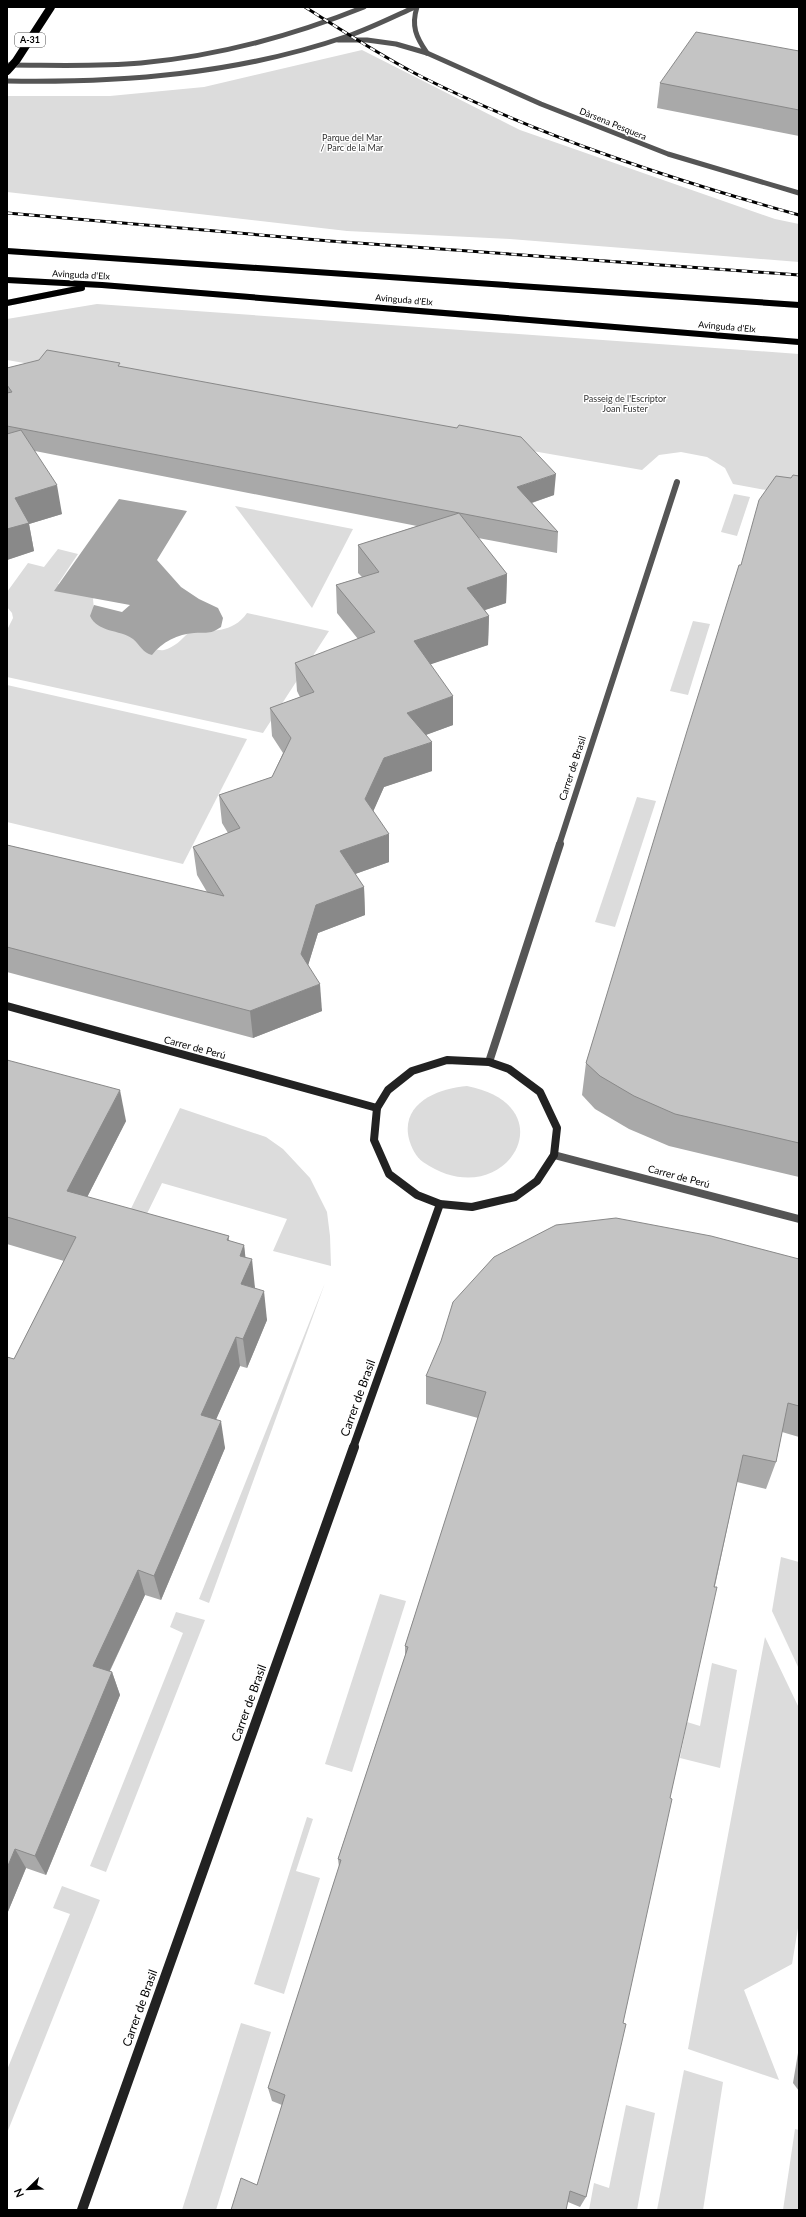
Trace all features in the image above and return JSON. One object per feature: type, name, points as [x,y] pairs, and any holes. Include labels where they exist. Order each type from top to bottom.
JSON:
[{"type":"highway","name":"A-31","points":[[7,71],[16,61],[51,7]]},
{"type":"main road","name":"Avinguda d'Elx","points":[[7,251],[799,305]]},
{"type":"main road","name":"Avinguda d'Elx","points":[[7,280],[102,285],[799,342]]},
{"type":"main road","points":[[7,303],[102,285]]},
{"type":"street","points":[[7,65],[108,64],[159,61],[273,39],[327,22],[364,7]]},
{"type":"street","points":[[7,81],[70,83],[166,78],[248,64],[338,40],[416,7]]},
{"type":"street","points":[[416,7],[413,18],[414,34],[427,53]]},
{"type":"street","name":"Dàrsena Pesquera","points":[[338,40],[374,41],[396,44],[427,53],[541,104],[668,154],[799,193]]},
{"type":"street","name":"Carrer de Brasil","points":[[489,1062],[677,482]]},
{"type":"street","name":"Carrer de Perú","points":[[7,1006],[377,1108]]},
{"type":"street","points":[[447,1060],[489,1062],[509,1069],[540,1092],[557,1128],[554,1155],[537,1181],[515,1196],[472,1207],[440,1204],[417,1196],[389,1174],[374,1140],[377,1108],[388,1090],[412,1071],[447,1060]]},
{"type":"street","name":"Carrer de Perú","points":[[554,1155],[799,1219]]},
{"type":"street","name":"Carrer de Brasil","points":[[82,2210],[440,1204]]},
{"type":"green space","name":"Parque del Mar / Parc de la Mar","points":[[362,50],[520,130],[775,219],[799,224],[799,262],[510,239],[347,231],[7,192],[7,96],[110,96],[204,87]]},
{"type":"green space","name":"Passeig de l'Escriptor Joan Fuster","points":[[97,304],[799,354],[799,496],[733,484],[725,468],[707,457],[681,452],[659,455],[642,470],[7,360],[7,319]]},
{"type":"green space","points":[[734,494],[750,497],[737,536],[721,532]]},
{"type":"green space","points":[[235,506],[353,529],[312,608]]},
{"type":"green space","points":[[58,549],[78,554],[58,584],[97,593],[93,599],[94,609],[128,635],[156,650],[164,650],[171,647],[178,643],[189,632],[214,631],[228,628],[235,625],[247,613],[329,631],[263,733],[7,677],[7,630],[13,618],[12,613],[7,607],[7,592],[28,563],[44,567]]},
{"type":"green space","points":[[693,621],[710,624],[688,695],[670,691]]},
{"type":"green space","points":[[7,685],[247,739],[183,864],[7,822]]},
{"type":"green space","points":[[637,797],[656,801],[615,927],[595,922]]},
{"type":"green space","points":[[467,1086],[498,1097],[515,1114],[520,1134],[514,1152],[500,1168],[479,1177],[452,1176],[423,1162],[414,1152],[409,1139],[408,1126],[410,1116],[416,1107],[434,1094],[456,1087]]},
{"type":"green space","points":[[180,1108],[266,1137],[283,1149],[310,1178],[327,1212],[330,1236],[331,1266],[273,1251],[287,1219],[162,1183],[140,1228],[124,1223]]},
{"type":"green space","points":[[325,1283],[209,1603],[199,1599]]},
{"type":"green space","points":[[781,1557],[799,1562],[799,1669],[772,1611]]},
{"type":"green space","points":[[380,1594],[406,1601],[352,1772],[325,1764]]},
{"type":"green space","points":[[176,1612],[205,1620],[106,1872],[90,1866],[183,1633],[170,1627]]},
{"type":"green space","points":[[765,1637],[799,1708],[799,1922],[792,1964],[744,1990],[779,2080],[688,2049]]},
{"type":"green space","points":[[712,1663],[737,1670],[720,1768],[680,1758],[687,1722],[700,1726]]},
{"type":"green space","points":[[307,1817],[313,1819],[296,1871],[320,1878],[284,1994],[254,1984]]},
{"type":"green space","points":[[62,1886],[100,1900],[7,2133],[7,2070],[70,1914],[53,1908]]},
{"type":"green space","points":[[241,2023],[271,2032],[216,2210],[182,2210]]},
{"type":"green space","points":[[684,2070],[723,2082],[703,2210],[657,2210]]},
{"type":"green space","points":[[626,2105],[655,2113],[637,2210],[589,2210],[594,2183],[609,2188]]},
{"type":"green space","points":[[795,2129],[799,2130],[799,2210],[783,2210]]},
{"type":"shaded area","points":[[119,499],[187,511],[157,560],[181,587],[199,599],[218,608],[223,618],[221,627],[211,632],[188,634],[176,637],[161,646],[152,655],[146,652],[133,639],[103,628],[90,616],[94,605],[122,612],[130,605],[54,591]]},
{"type":"shaded area","points":[[799,2047],[799,2091],[793,2083]]},
{"type":"building","points":[[696,32],[799,51],[799,110],[660,83]]},
{"type":"building","points":[[47,350],[120,363],[118,366],[307,401],[457,428],[459,425],[521,437],[556,474],[517,487],[558,532],[7,426],[7,393],[12,392],[7,385],[7,368],[39,360]]},
{"type":"building","points":[[21,430],[57,485],[15,498],[29,523],[7,529],[7,434]]},
{"type":"building","points":[[793,475],[799,476],[799,1143],[675,1114],[634,1096],[600,1076],[586,1063],[687,731],[739,565],[741,565],[759,500],[776,476],[791,478]]},
{"type":"building","points":[[459,513],[507,574],[467,588],[489,616],[414,641],[453,696],[407,713],[432,742],[384,758],[365,799],[389,834],[340,851],[364,887],[316,905],[301,954],[320,984],[250,1011],[7,947],[7,845],[224,896],[193,847],[240,828],[219,795],[272,777],[291,738],[270,708],[314,692],[295,663],[375,632],[336,585],[379,572],[358,545]]},
{"type":"building","points":[[7,1060],[120,1090],[67,1191],[229,1236],[227,1240],[244,1245],[240,1256],[252,1259],[241,1284],[264,1291],[243,1339],[236,1337],[201,1415],[221,1421],[154,1576],[138,1570],[93,1666],[112,1672],[35,1856],[15,1849],[7,1868],[7,1357],[14,1359],[76,1237],[7,1217]]},
{"type":"building","points":[[616,1218],[711,1236],[799,1259],[799,1406],[788,1403],[776,1462],[743,1455],[714,1587],[717,1587],[670,1798],[672,1799],[623,2023],[626,2024],[586,2197],[570,2191],[566,2210],[231,2210],[241,2178],[257,2185],[285,2095],[268,2088],[341,1860],[338,1859],[408,1647],[405,1646],[486,1392],[426,1376],[441,1341],[453,1302],[494,1257],[556,1225]]},
{"type":"railway","points":[[305,7],[392,61],[467,99],[513,119],[607,155],[703,187],[799,215]]},
{"type":"railway","points":[[7,213],[330,241],[799,275]]}]
